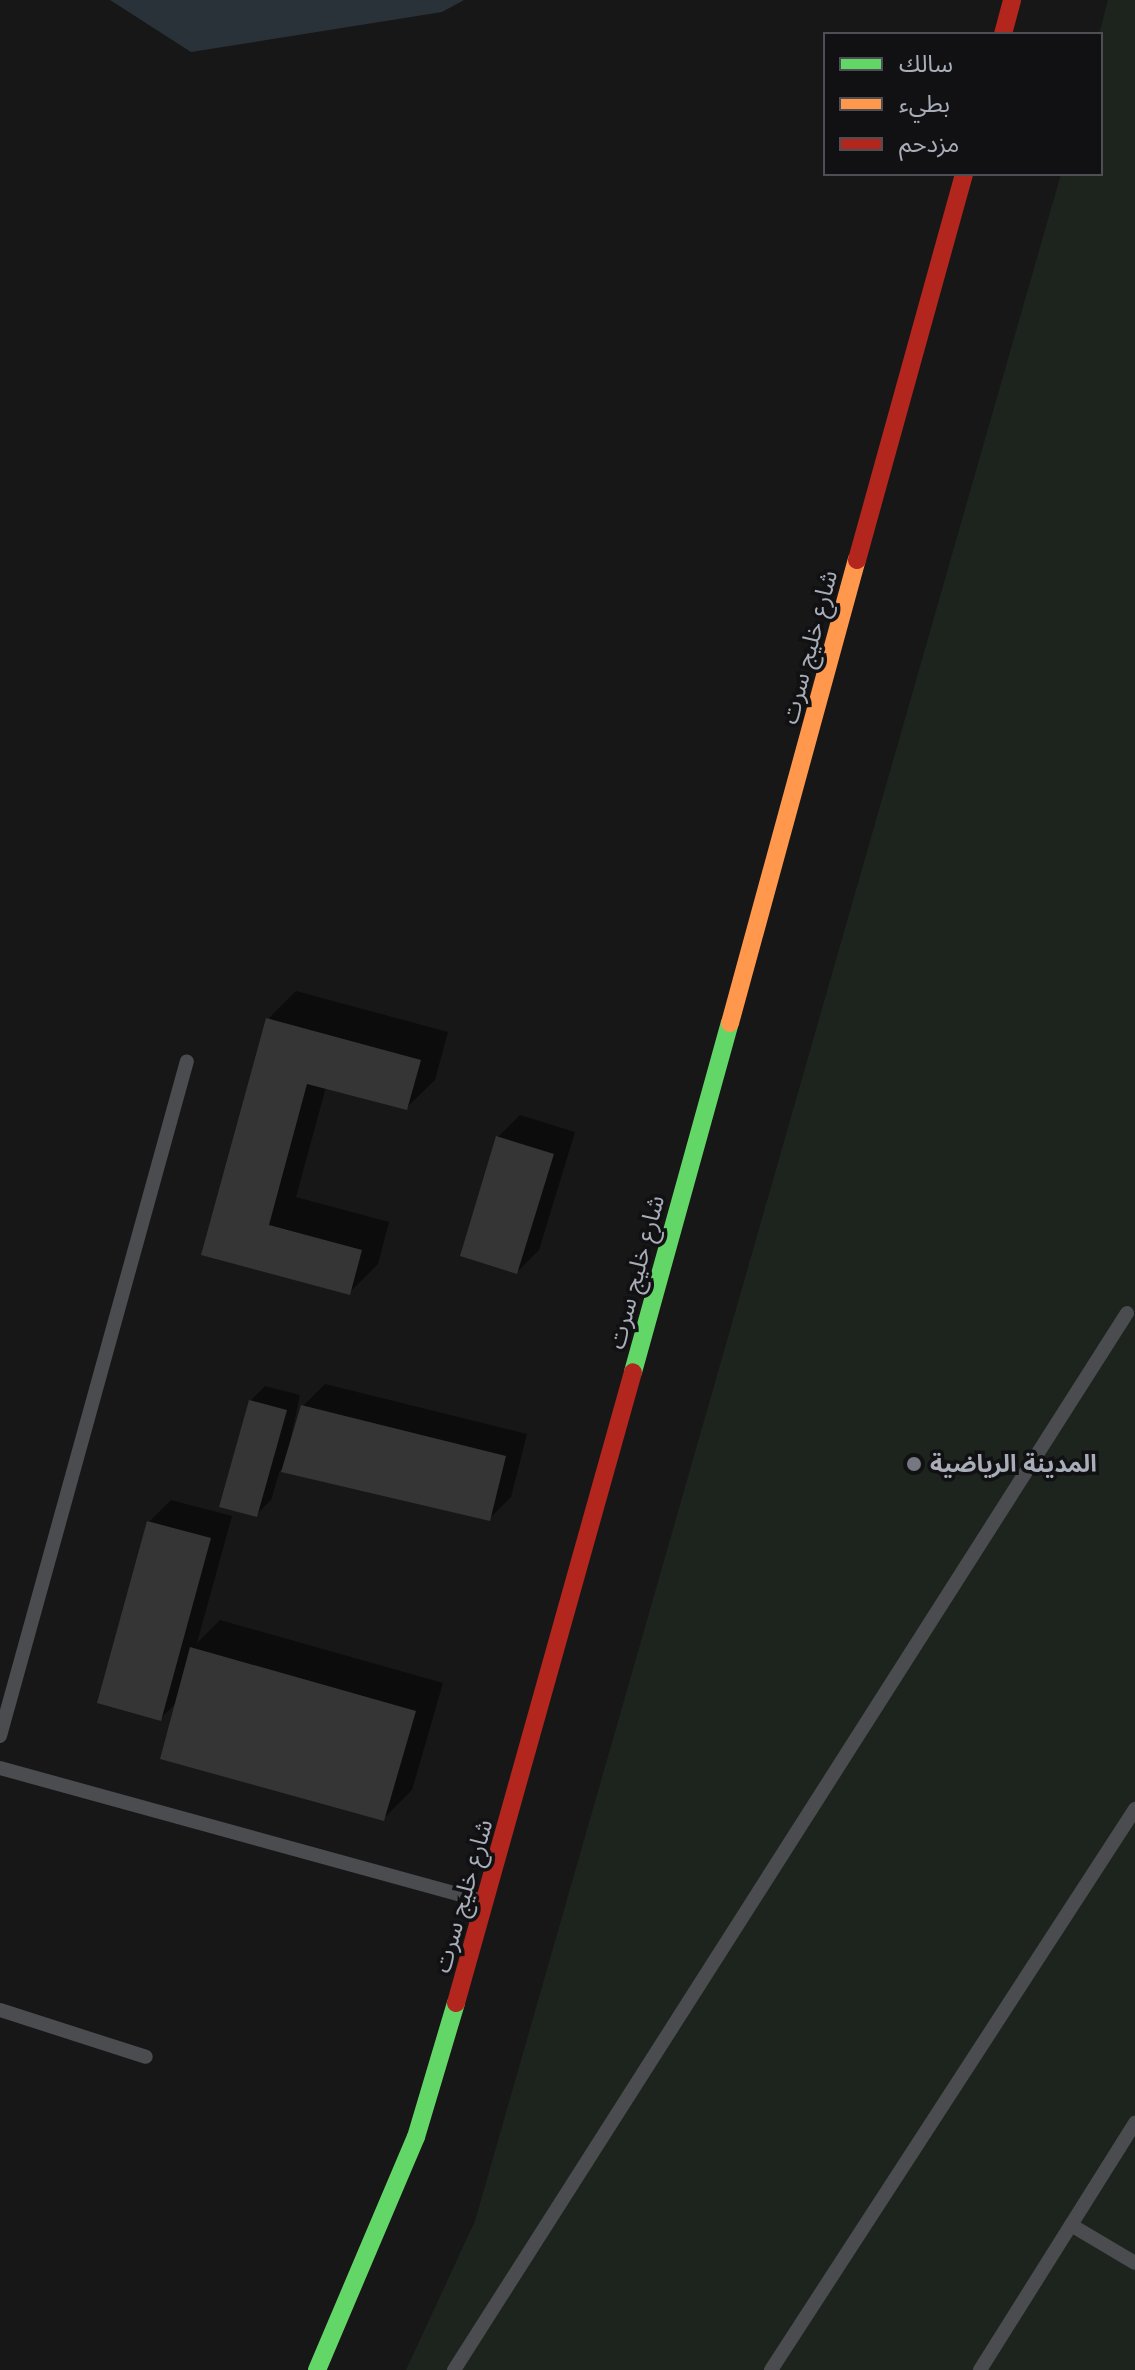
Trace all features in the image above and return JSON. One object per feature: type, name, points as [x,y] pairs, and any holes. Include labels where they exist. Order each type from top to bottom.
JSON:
[{"type":"main road","points":[[1004,32],[1012,0]]},
{"type":"main road","name":"شارع خليج سرت","points":[[317,2370],[416,2137],[487,1902],[963,176]]},
{"type":"lane","points":[[0,1736],[187,1061]]},
{"type":"lane","points":[[454,2370],[1127,1313]]},
{"type":"lane","points":[[0,1768],[487,1902]]},
{"type":"lane","points":[[771,2370],[1135,1809]]},
{"type":"lane","points":[[0,2010],[146,2057]]},
{"type":"lane","points":[[980,2370],[1135,2123]]},
{"type":"lane","points":[[1071,2225],[1135,2263]]},
{"type":"shaded area","points":[[110,0],[464,0],[442,12],[191,52]]},
{"type":"shaded area","name":"المدينة الرياضية","points":[[1108,0],[1135,0],[1135,2370],[406,2370],[475,2221],[1060,176],[1103,176],[1103,32],[1100,32]]},
{"type":"building","points":[[266,1018],[421,1060],[407,1110],[307,1084],[269,1225],[362,1250],[350,1295],[201,1255]]},
{"type":"building","points":[[496,1136],[554,1154],[517,1274],[460,1256]]},
{"type":"building","points":[[249,1400],[287,1410],[257,1517],[219,1507]]},
{"type":"building","points":[[301,1405],[506,1456],[490,1521],[281,1472]]},
{"type":"building","points":[[147,1521],[211,1538],[161,1721],[97,1703]]},
{"type":"building","points":[[190,1647],[416,1711],[384,1821],[160,1759]]},
{"type":"traffic: fast","points":[[633,1372],[730,1023]]},
{"type":"traffic: fast","points":[[317,2370],[416,2137],[456,2003]]},
{"type":"traffic: slow","points":[[730,1023],[857,560]]},
{"type":"traffic: jam","points":[[1004,32],[1012,0]]},
{"type":"traffic: jam","points":[[857,560],[963,176]]},
{"type":"traffic: jam","points":[[456,2003],[633,1372]]},
{"type":"place","name":"المدينة الرياضية","points":[[914,1464]]}]
